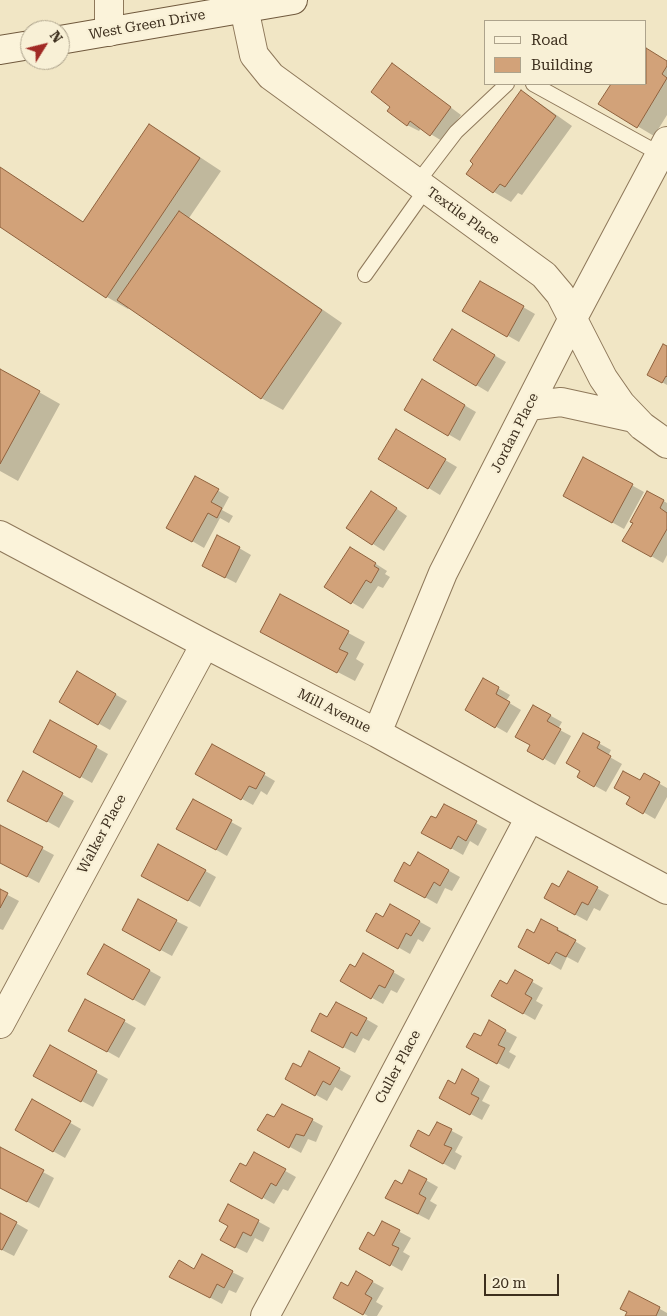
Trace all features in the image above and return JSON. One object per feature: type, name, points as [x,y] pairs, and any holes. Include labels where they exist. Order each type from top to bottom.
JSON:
[{"type":"street","points":[[108,0],[109,32]]},
{"type":"street","name":"West Green Drive","points":[[70,38],[293,0]]},
{"type":"street","name":"Textile Place","points":[[244,8],[254,55],[271,76],[544,275],[560,294],[603,378],[621,404],[642,426],[667,444]]},
{"type":"street","points":[[0,50],[20,47]]},
{"type":"street","name":"Jordan Place","points":[[377,734],[443,574],[573,318],[664,147]]},
{"type":"street","points":[[529,406],[560,402],[634,418]]},
{"type":"street","name":"Mill Avenue","points":[[0,535],[667,890]]},
{"type":"street","name":"Walker Place","points":[[0,1024],[204,644]]},
{"type":"street","name":"Culler Place","points":[[265,1316],[530,817]]},
{"type":"lane","points":[[365,275],[456,132],[505,85]]},
{"type":"lane","points":[[535,85],[664,147]]},
{"type":"building","points":[[647,49],[667,61],[667,66],[662,74],[667,78],[637,128],[598,104],[610,85],[647,85]]},
{"type":"building","points":[[392,63],[451,107],[430,136],[410,121],[407,126],[387,111],[390,107],[371,92]]},
{"type":"building","points":[[521,90],[556,116],[505,187],[500,184],[493,193],[466,174],[473,164],[470,161]]},
{"type":"building","points":[[149,124],[200,158],[106,298],[0,227],[0,167],[83,222]]},
{"type":"building","points":[[179,211],[322,310],[261,399],[117,300]]},
{"type":"building","points":[[480,281],[524,306],[507,337],[462,311]]},
{"type":"building","points":[[452,329],[495,355],[476,386],[433,360]]},
{"type":"building","points":[[663,344],[667,346],[667,377],[662,383],[647,375]]},
{"type":"building","points":[[0,369],[40,391],[0,464]]},
{"type":"building","points":[[422,379],[465,405],[448,436],[404,410]]},
{"type":"building","points":[[396,429],[446,459],[428,489],[378,459]]},
{"type":"building","points":[[583,457],[633,484],[612,523],[563,496]]},
{"type":"building","points":[[195,476],[219,489],[211,502],[222,508],[217,518],[208,513],[192,542],[166,528]]},
{"type":"building","points":[[371,491],[397,508],[372,545],[346,528]]},
{"type":"building","points":[[647,491],[664,500],[660,508],[667,513],[667,529],[651,557],[622,541],[633,523],[630,522]]},
{"type":"building","points":[[217,535],[240,547],[225,578],[202,566]]},
{"type":"building","points":[[350,547],[376,563],[374,566],[379,569],[371,583],[366,580],[351,604],[324,587]]},
{"type":"building","points":[[280,594],[349,631],[339,649],[348,653],[337,673],[260,632]]},
{"type":"building","points":[[77,671],[116,694],[98,725],[59,702]]},
{"type":"building","points":[[483,678],[499,687],[496,694],[510,702],[495,728],[465,710]]},
{"type":"building","points":[[533,705],[551,715],[547,721],[561,729],[543,760],[527,751],[530,745],[515,737]]},
{"type":"building","points":[[50,720],[97,746],[80,778],[33,752]]},
{"type":"building","points":[[583,733],[600,742],[597,748],[611,756],[594,787],[577,777],[580,771],[566,763]]},
{"type":"building","points":[[212,744],[265,773],[256,789],[249,786],[241,800],[195,774]]},
{"type":"building","points":[[23,771],[63,793],[47,822],[7,801]]},
{"type":"building","points":[[623,771],[640,780],[644,773],[660,782],[643,814],[626,804],[630,797],[614,788]]},
{"type":"building","points":[[193,799],[232,820],[216,850],[176,829]]},
{"type":"building","points":[[444,804],[477,821],[466,841],[458,836],[451,849],[421,833],[431,816],[436,818]]},
{"type":"building","points":[[0,825],[43,847],[27,877],[0,863]]},
{"type":"building","points":[[158,844],[206,870],[188,901],[141,876]]},
{"type":"building","points":[[418,852],[449,870],[440,886],[434,882],[425,898],[394,881],[404,862],[410,866]]},
{"type":"building","points":[[568,871],[598,887],[588,905],[582,902],[575,915],[544,898],[552,883],[559,887]]},
{"type":"building","points":[[0,889],[8,893],[0,908]]},
{"type":"building","points":[[138,899],[177,920],[160,951],[122,930]]},
{"type":"building","points":[[390,904],[420,921],[411,936],[406,933],[398,949],[366,931],[376,913],[383,917]]},
{"type":"building","points":[[541,919],[576,940],[566,957],[556,952],[549,964],[518,947],[527,929],[534,933]]},
{"type":"building","points":[[104,944],[150,970],[133,1000],[87,974]]},
{"type":"building","points":[[363,953],[394,971],[385,988],[379,985],[371,999],[340,981],[350,964],[355,967]]},
{"type":"building","points":[[515,970],[533,980],[525,994],[532,998],[523,1014],[491,996],[500,980],[507,984]]},
{"type":"building","points":[[85,999],[125,1020],[107,1052],[68,1031]]},
{"type":"building","points":[[336,1002],[367,1018],[357,1036],[351,1032],[343,1048],[311,1031],[320,1013],[327,1017]]},
{"type":"building","points":[[489,1020],[506,1030],[498,1045],[505,1048],[497,1064],[466,1047],[474,1033],[481,1036]]},
{"type":"building","points":[[50,1045],[97,1071],[81,1102],[33,1076]]},
{"type":"building","points":[[309,1051],[340,1068],[330,1085],[323,1081],[315,1096],[285,1079],[293,1063],[301,1067]]},
{"type":"building","points":[[462,1069],[479,1079],[471,1094],[479,1098],[470,1115],[439,1098],[448,1080],[455,1084]]},
{"type":"building","points":[[32,1099],[71,1121],[53,1152],[15,1130]]},
{"type":"building","points":[[282,1104],[313,1119],[304,1136],[296,1134],[289,1148],[257,1130],[267,1114],[274,1117]]},
{"type":"building","points":[[437,1122],[452,1129],[444,1145],[452,1148],[443,1164],[410,1146],[418,1130],[429,1136]]},
{"type":"building","points":[[0,1147],[44,1170],[27,1202],[0,1188]]},
{"type":"building","points":[[254,1152],[286,1169],[276,1186],[271,1183],[262,1199],[230,1181],[240,1163],[246,1166]]},
{"type":"building","points":[[409,1170],[427,1179],[419,1194],[426,1198],[418,1214],[385,1198],[395,1180],[402,1184]]},
{"type":"building","points":[[228,1204],[259,1220],[251,1236],[243,1232],[235,1248],[220,1240],[228,1226],[219,1221]]},
{"type":"building","points":[[0,1213],[17,1222],[2,1250],[0,1249]]},
{"type":"building","points":[[382,1221],[400,1230],[392,1245],[399,1248],[390,1266],[359,1249],[368,1232],[374,1236]]},
{"type":"building","points":[[202,1254],[233,1271],[224,1288],[217,1284],[210,1298],[169,1277],[179,1260],[194,1269]]},
{"type":"building","points":[[356,1271],[373,1281],[365,1294],[372,1298],[363,1315],[333,1298],[341,1282],[348,1286]]},
{"type":"building","points":[[629,1291],[660,1307],[656,1316],[625,1316],[627,1312],[620,1309]]}]
